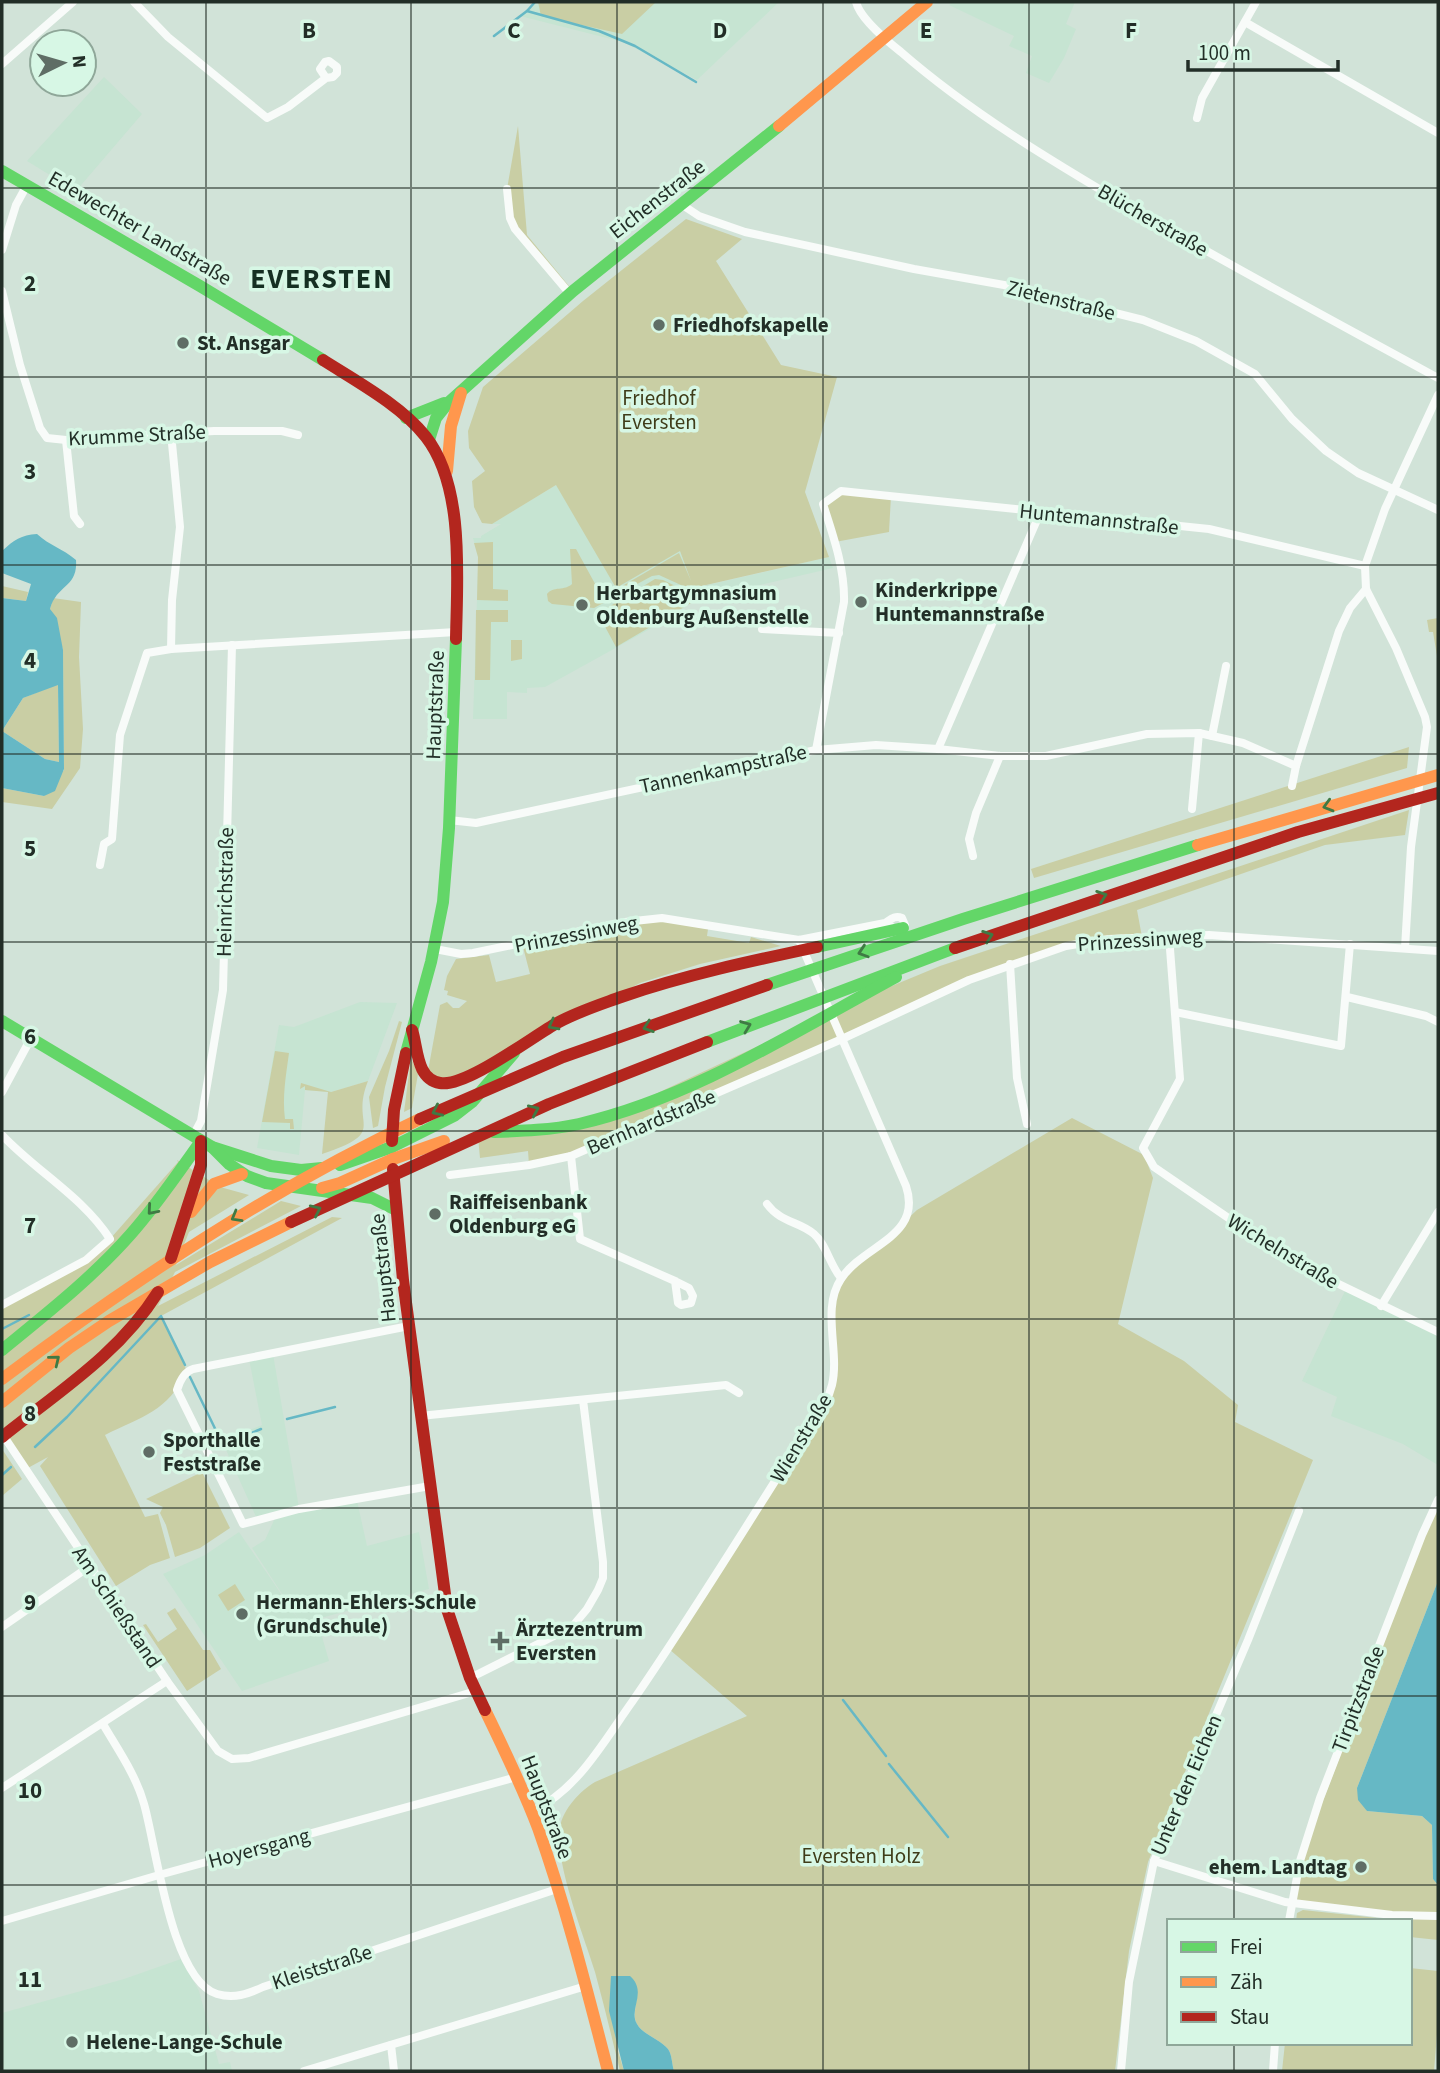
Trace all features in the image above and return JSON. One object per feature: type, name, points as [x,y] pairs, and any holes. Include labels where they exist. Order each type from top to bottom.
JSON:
[{"type":"main road","name":"Eichenstraße","points":[[406,418],[444,403],[460,393],[569,294],[766,137],[927,2]]},
{"type":"main road","name":"Edewechter Landstraße","points":[[2,171],[279,332],[406,418],[429,440]]},
{"type":"main road","points":[[447,481],[450,431],[460,393]]},
{"type":"main road","points":[[429,440],[444,403]]},
{"type":"main road","points":[[429,440],[450,431]]},
{"type":"main road","name":"Hauptstraße","points":[[429,440],[447,481],[453,520],[456,632],[449,820],[443,902],[435,949],[412,1030],[397,1097],[392,1153],[398,1238],[447,1609],[470,1678],[532,1811],[586,1986],[608,2071]]},
{"type":"main road","points":[[2,1379],[62,1332],[208,1233],[310,1175],[405,1126],[548,1063],[827,964],[974,916],[1438,775]]},
{"type":"main road","points":[[2,1402],[69,1348],[109,1321],[210,1262],[273,1230],[549,1104],[840,989],[1038,919],[1298,832],[1438,793]]},
{"type":"main road","points":[[412,1030],[417,1041],[419,1065],[423,1073],[431,1081],[447,1084],[466,1078],[548,1027],[586,1010],[684,978],[735,964],[841,944],[928,922],[974,916]]},
{"type":"main road","points":[[2,1021],[202,1141],[254,1162],[301,1170],[339,1165],[457,1137],[555,1128],[606,1117],[666,1097],[713,1075],[938,954]]},
{"type":"main road","points":[[315,1190],[340,1183],[454,1116],[472,1102],[525,1041]]},
{"type":"main road","points":[[202,1141],[222,1161],[242,1174],[280,1187],[374,1198],[396,1210]]},
{"type":"main road","points":[[2,1435],[72,1382],[140,1322],[161,1286],[182,1226],[201,1165],[202,1141]]},
{"type":"main road","points":[[2,1350],[61,1302],[119,1248],[160,1199],[202,1141]]},
{"type":"main road","points":[[182,1226],[194,1206],[214,1184],[242,1174]]},
{"type":"street","points":[[2,64],[73,2]]},
{"type":"street","points":[[134,2],[168,37],[267,118],[288,107],[326,78]]},
{"type":"street","points":[[1197,118],[1202,98],[1256,2]]},
{"type":"street","name":"Blücherstraße","points":[[855,3],[884,38],[937,84],[1070,172],[1197,246],[1438,378]]},
{"type":"street","points":[[1245,22],[1438,133]]},
{"type":"street","points":[[2,250],[16,205],[27,185]]},
{"type":"street","points":[[508,189],[510,218],[515,229],[569,294]]},
{"type":"street","name":"Zietenstraße","points":[[681,204],[699,216],[745,232],[914,269],[1004,285],[1154,324],[1196,341],[1255,374],[1292,419],[1326,451],[1358,473],[1438,510]]},
{"type":"street","name":"Krumme Straße","points":[[2,291],[20,365],[40,428],[47,438],[66,440],[171,433],[282,431],[298,435]]},
{"type":"street","points":[[1405,948],[1411,847],[1427,727],[1396,648],[1366,589],[1365,566],[1394,490],[1438,395]]},
{"type":"street","points":[[171,433],[180,527],[172,600],[171,649]]},
{"type":"street","points":[[66,440],[77,520]]},
{"type":"street","name":"Huntemannstraße","points":[[839,633],[845,590],[835,542],[823,504],[841,491],[1209,530],[1365,566]]},
{"type":"street","points":[[938,748],[1040,513]]},
{"type":"street","points":[[1292,786],[1339,631],[1350,608],[1366,589]]},
{"type":"street","points":[[762,629],[839,633],[816,750]]},
{"type":"street","points":[[100,865],[104,844],[112,839],[120,735],[147,653],[171,649],[456,632]]},
{"type":"street","name":"Heinrichstraße","points":[[202,1141],[201,1121],[223,990],[232,645]]},
{"type":"street","points":[[1212,736],[1226,666]]},
{"type":"street","points":[[1192,809],[1199,733]]},
{"type":"street","name":"Tannenkampstraße","points":[[449,820],[476,823],[816,750],[876,745],[938,748],[1000,756],[1046,756],[1147,734],[1199,733],[1243,743],[1296,766]]},
{"type":"street","points":[[973,856],[969,839],[976,813],[1000,756]]},
{"type":"street","name":"Prinzessinweg","points":[[435,949],[461,954],[473,953],[625,922],[662,918],[799,940],[885,923]]},
{"type":"street","points":[[1169,936],[1175,1012],[1341,1046],[1350,944]]},
{"type":"street","name":"Prinzessinweg","points":[[842,1039],[969,980],[1010,964],[1066,946],[1109,939],[1241,936],[1438,951]]},
{"type":"street","points":[[767,1204],[783,1219],[817,1237],[830,1264],[841,1278],[901,1227],[907,1220],[911,1203],[799,940]]},
{"type":"street","points":[[1010,964],[1017,1079],[1027,1124]]},
{"type":"street","points":[[1347,997],[1426,1016],[1438,1022]]},
{"type":"street","name":"Wichelnstraße","points":[[1175,1012],[1180,1079],[1143,1148],[1154,1167],[1289,1260],[1438,1332]]},
{"type":"street","points":[[2,1092],[31,1038]]},
{"type":"street","name":"Bernhardstraße","points":[[450,1175],[571,1156],[842,1039]]},
{"type":"street","points":[[2,1135],[97,1219],[110,1239],[86,1260],[2,1305]]},
{"type":"street","points":[[571,1156],[580,1239],[675,1281]]},
{"type":"street","points":[[1381,1306],[1438,1213]]},
{"type":"street","name":"Wienstraße","points":[[532,1811],[556,1797],[572,1782],[599,1748],[669,1649],[823,1406],[832,1385],[832,1303],[841,1278]]},
{"type":"street","points":[[408,1326],[193,1369],[187,1371],[179,1382],[178,1394],[243,1524],[299,1508],[430,1486]]},
{"type":"street","points":[[420,1416],[726,1385],[739,1393]]},
{"type":"street","points":[[470,1678],[572,1627],[587,1609],[603,1578],[583,1400]]},
{"type":"street","name":"Am Schießstand","points":[[2,1435],[167,1681],[218,1751],[232,1759],[249,1758],[476,1691]]},
{"type":"street","name":"Tirpitzstraße","points":[[1289,1919],[1300,1861],[1320,1796],[1438,1500]]},
{"type":"street","name":"Unter den Eichen","points":[[1121,2071],[1129,1982],[1154,1861],[1248,1640],[1299,1511]]},
{"type":"street","points":[[2,1627],[90,1566]]},
{"type":"street","points":[[2,1788],[167,1681]]},
{"type":"street","name":"Kleiststraße","points":[[103,1724],[139,1788],[151,1830],[163,1892],[179,1944],[197,1976],[215,1993],[243,1996],[557,1889]]},
{"type":"street","name":"Hoyersgang","points":[[2,1921],[517,1777]]},
{"type":"street","points":[[1154,1861],[1292,1903],[1378,1913],[1438,1916]]},
{"type":"street","points":[[304,2071],[586,1986]]},
{"type":"street","points":[[391,2045],[394,2071]]},
{"type":"street","points":[[1273,2071],[1275,2045]]},
{"type":"shaded area","points":[[534,2],[779,2],[697,80],[623,42],[520,16]]},
{"type":"shaded area","points":[[953,2],[1075,2],[1066,24],[1076,29],[1064,58],[1049,83],[1026,73],[1032,56],[1009,46],[1014,36],[949,5]]},
{"type":"shaded area","points":[[104,77],[142,114],[76,191],[27,161],[85,98],[98,98],[98,84]]},
{"type":"shaded area","name":"Herbartgymnasium Oldenburg Außenstelle","points":[[556,485],[680,551],[694,588],[829,557],[833,568],[696,600],[545,687],[527,688],[527,693],[507,692],[507,719],[473,719],[478,557],[473,538],[481,538],[501,524],[492,524]]},
{"type":"shaded area","points":[[360,1002],[397,1003],[368,1081],[331,1092],[305,1090],[299,1155],[257,1148],[279,1025],[294,1027]]},
{"type":"shaded area","points":[[1346,1289],[1438,1332],[1438,1465],[1403,1444],[1331,1416],[1337,1397],[1302,1381]]},
{"type":"shaded area","points":[[273,1354],[299,1508],[356,1496],[367,1546],[419,1532],[429,1589],[317,1619],[329,1661],[242,1691],[163,1574],[205,1555],[239,1532],[305,1629],[252,1548],[265,1540],[277,1514],[257,1519],[222,1441],[262,1425],[249,1359]]},
{"type":"shaded area","points":[[181,1959],[199,1991],[219,2064],[230,2062],[232,2071],[2,2071],[2,2013],[124,1979]]},
{"type":"green space","points":[[538,2],[656,2],[622,34],[541,16]]},
{"type":"green space","points":[[518,126],[527,235],[573,291],[570,294],[515,229],[507,189]]},
{"type":"green space","name":"Friedhof Eversten","points":[[686,219],[742,239],[716,261],[781,365],[837,377],[805,492],[829,557],[693,588],[694,591],[659,575],[652,576],[615,596],[612,592],[679,553],[691,581],[680,551],[616,588],[556,485],[492,524],[482,523],[474,507],[472,481],[485,471],[469,448],[468,431],[483,387],[583,301]]},
{"type":"green space","points":[[841,491],[891,496],[889,532],[835,542],[823,504]]},
{"type":"green space","points":[[493,542],[493,589],[508,590],[508,601],[477,600],[478,557],[474,543]]},
{"type":"green space","points":[[570,549],[576,549],[605,602],[594,608],[552,604],[548,601],[547,594],[572,584]]},
{"type":"green space","points":[[655,579],[663,580],[694,595],[696,600],[616,647],[602,621],[607,618],[605,611]]},
{"type":"green space","points":[[2,586],[28,592],[26,601],[2,598]]},
{"type":"green space","points":[[53,598],[81,602],[79,657],[83,729],[80,768],[52,809],[2,802],[2,788],[44,796],[64,770],[63,650],[50,609]]},
{"type":"green space","points":[[476,610],[508,610],[508,622],[491,622],[490,680],[475,680]]},
{"type":"green space","points":[[1438,618],[1438,662],[1433,632],[1429,632],[1427,620]]},
{"type":"green space","points":[[511,640],[522,640],[522,659],[511,661]]},
{"type":"green space","points":[[58,684],[59,762],[45,759],[2,731],[23,698]]},
{"type":"green space","points":[[1409,747],[1407,768],[1034,878],[1031,869]]},
{"type":"green space","points":[[1409,810],[1405,835],[1325,845],[1137,910],[1142,937],[1109,939],[1029,957],[571,1156],[529,1165],[528,1151],[480,1158],[478,1137],[606,1117],[846,1005],[940,966]]},
{"type":"green space","points":[[662,921],[708,929],[707,936],[749,943],[751,937],[781,946],[700,964],[640,983],[465,1074],[442,1079],[428,1071],[440,1005],[447,1002],[453,1008],[459,1008],[467,1001],[447,995],[448,991],[444,990],[447,976],[456,959],[489,955],[496,982],[530,974],[523,947],[641,922]]},
{"type":"green space","points":[[399,1021],[402,1022],[378,1126],[373,1128],[369,1097]]},
{"type":"green space","points":[[275,1051],[289,1053],[284,1111],[285,1119],[293,1119],[294,1129],[290,1129],[290,1123],[262,1122]]},
{"type":"green space","points":[[411,1058],[418,1074],[412,1108],[404,1112]]},
{"type":"green space","points":[[368,1081],[363,1096],[362,1133],[343,1146],[322,1154],[328,1092],[305,1090],[305,1086],[300,1089],[301,1083],[331,1092]]},
{"type":"green space","name":"Eversten Holz","points":[[1072,1118],[1144,1155],[1153,1178],[1118,1324],[1184,1361],[1238,1405],[1235,1422],[1313,1460],[1148,1862],[1129,1951],[1115,2071],[674,2071],[668,2049],[637,2024],[636,1988],[629,1976],[611,1977],[618,2051],[624,2071],[620,2071],[595,1972],[561,1859],[560,1827],[568,1807],[595,1782],[747,1716],[669,1649],[832,1385],[832,1303],[837,1285],[917,1210]]},
{"type":"green space","points":[[177,1160],[220,1187],[249,1195],[189,1232],[176,1265],[281,1201],[301,1206],[175,1272],[158,1306],[332,1217],[342,1218],[161,1316],[187,1371],[171,1396],[162,1404],[105,1435],[145,1517],[158,1514],[170,1558],[150,1565],[116,1586],[40,1466],[48,1457],[26,1469],[2,1433],[2,1305],[45,1283],[110,1239]]},
{"type":"green space","points":[[2,1449],[22,1479],[2,1496]]},
{"type":"green space","points":[[202,1472],[230,1528],[200,1548],[175,1557],[160,1513],[163,1507],[146,1499]]},
{"type":"green space","points":[[1438,1500],[1438,1581],[1357,1788],[1367,1811],[1422,1816],[1432,1825],[1433,1879],[1438,1885],[1438,1940],[1412,1937],[1412,1919],[1396,1919],[1396,1915],[1292,1903],[1300,1861]]},
{"type":"green space","points":[[235,1584],[245,1600],[228,1611],[218,1595]]},
{"type":"green space","points":[[175,1608],[203,1650],[210,1650],[221,1669],[187,1691],[143,1625],[146,1624],[158,1642],[177,1629],[167,1613]]},
{"type":"green space","points":[[1303,1910],[1387,1919],[1296,1919],[1297,1913]]},
{"type":"green space","points":[[1412,1968],[1438,1971],[1434,2071],[1282,2071],[1285,2045],[1412,2045]]},
{"type":"water","points":[[37,534],[76,560],[74,576],[57,595],[50,609],[57,618],[63,650],[64,769],[55,791],[44,796],[2,788],[2,731],[2,598],[26,601],[31,584],[2,573],[2,551],[18,539]],"holes":[[[58,685],[59,762],[45,759],[2,731],[23,698]]]},
{"type":"water","points":[[1438,1581],[1438,1885],[1433,1879],[1432,1825],[1422,1816],[1367,1811],[1358,1800],[1357,1788]]},
{"type":"water","points":[[611,1976],[630,1976],[635,1982],[638,1994],[635,2012],[637,2024],[668,2049],[674,2071],[624,2071],[609,2011]]},
{"type":"waterway","points":[[494,36],[535,2]]},
{"type":"waterway","points":[[527,11],[599,31],[635,46],[696,82]]},
{"type":"waterway","points":[[2,1329],[29,1315]]},
{"type":"waterway","points":[[35,1447],[67,1417],[161,1316],[185,1365]]},
{"type":"waterway","points":[[190,1377],[223,1445],[261,1429]]},
{"type":"waterway","points":[[287,1419],[335,1407]]},
{"type":"waterway","points":[[2,1475],[11,1467]]},
{"type":"waterway","points":[[843,1700],[886,1756]]},
{"type":"waterway","points":[[889,1764],[948,1837]]},
{"type":"traffic: fast","points":[[429,440],[436,418],[448,403],[573,291],[779,126]]},
{"type":"traffic: fast","points":[[2,171],[323,360]]},
{"type":"traffic: fast","points":[[406,418],[444,403]]},
{"type":"traffic: fast","points":[[406,1053],[431,962],[443,902],[449,828],[456,639]]},
{"type":"traffic: fast","points":[[767,985],[963,919],[1198,845]]},
{"type":"traffic: fast","points":[[817,947],[903,928]]},
{"type":"traffic: fast","points":[[707,1042],[955,948]]},
{"type":"traffic: fast","points":[[494,1132],[579,1124],[662,1098],[781,1041],[896,977]]},
{"type":"traffic: fast","points":[[2,1021],[212,1147],[271,1166],[301,1170],[322,1168]]},
{"type":"traffic: fast","points":[[392,1147],[454,1116],[472,1102],[514,1053]]},
{"type":"traffic: fast","points":[[2,1350],[68,1295],[115,1251],[149,1213],[201,1141]]},
{"type":"traffic: fast","points":[[212,1147],[229,1164],[247,1176],[266,1183],[372,1198],[396,1210]]},
{"type":"traffic: fast","points":[[340,1165],[392,1147]]},
{"type":"traffic: slow","points":[[779,126],[927,2]]},
{"type":"traffic: slow","points":[[447,471],[451,426],[461,393]]},
{"type":"traffic: slow","points":[[1198,845],[1438,775]]},
{"type":"traffic: slow","points":[[2,1379],[102,1306],[205,1238],[310,1175],[420,1119]]},
{"type":"traffic: slow","points":[[393,1159],[444,1141]]},
{"type":"traffic: slow","points":[[322,1188],[340,1183],[393,1159]]},
{"type":"traffic: slow","points":[[191,1212],[214,1184],[242,1174]]},
{"type":"traffic: slow","points":[[2,1402],[69,1348],[109,1321],[210,1262],[291,1222]]},
{"type":"traffic: slow","points":[[485,1710],[538,1828],[576,1949],[608,2071]]},
{"type":"traffic: jam","points":[[323,360],[404,415],[426,437],[439,458],[453,507],[456,534],[456,639]]},
{"type":"traffic: jam","points":[[955,948],[1298,832],[1438,793]]},
{"type":"traffic: jam","points":[[412,1030],[419,1062],[426,1076],[440,1083],[451,1082],[481,1070],[557,1023],[596,1006],[694,975],[817,947]]},
{"type":"traffic: jam","points":[[420,1119],[563,1057],[767,985]]},
{"type":"traffic: jam","points":[[291,1222],[549,1104],[707,1042]]},
{"type":"traffic: jam","points":[[392,1141],[394,1110],[406,1053]]},
{"type":"traffic: jam","points":[[171,1258],[201,1165],[201,1141]]},
{"type":"traffic: jam","points":[[393,1169],[403,1280],[447,1609],[470,1678],[485,1710]]},
{"type":"traffic: jam","points":[[2,1437],[106,1353],[125,1334],[158,1292]]},
{"type":"place","name":"Friedhofskapelle","points":[[659,325]]},
{"type":"place","name":"St. Ansgar","points":[[183,343]]},
{"type":"place","name":"Kinderkrippe Huntemannstraße","points":[[861,602]]},
{"type":"place","name":"Herbartgymnasium Oldenburg Außenstelle","points":[[582,605]]},
{"type":"place","name":"Raiffeisenbank Oldenburg eG","points":[[435,1214]]},
{"type":"place","name":"Sporthalle Feststraße","points":[[149,1452]]},
{"type":"place","name":"Hermann-Ehlers-Schule (Grundschule)","points":[[242,1614]]},
{"type":"place","name":"Ärztezentrum Eversten","points":[[500,1641]]},
{"type":"place","name":"ehem. Landtag","points":[[1361,1867]]},
{"type":"place","name":"Helene-Lange-Schule","points":[[72,2042]]},
{"type":"district","name":"EVERSTEN","points":[[322,278]]}]
